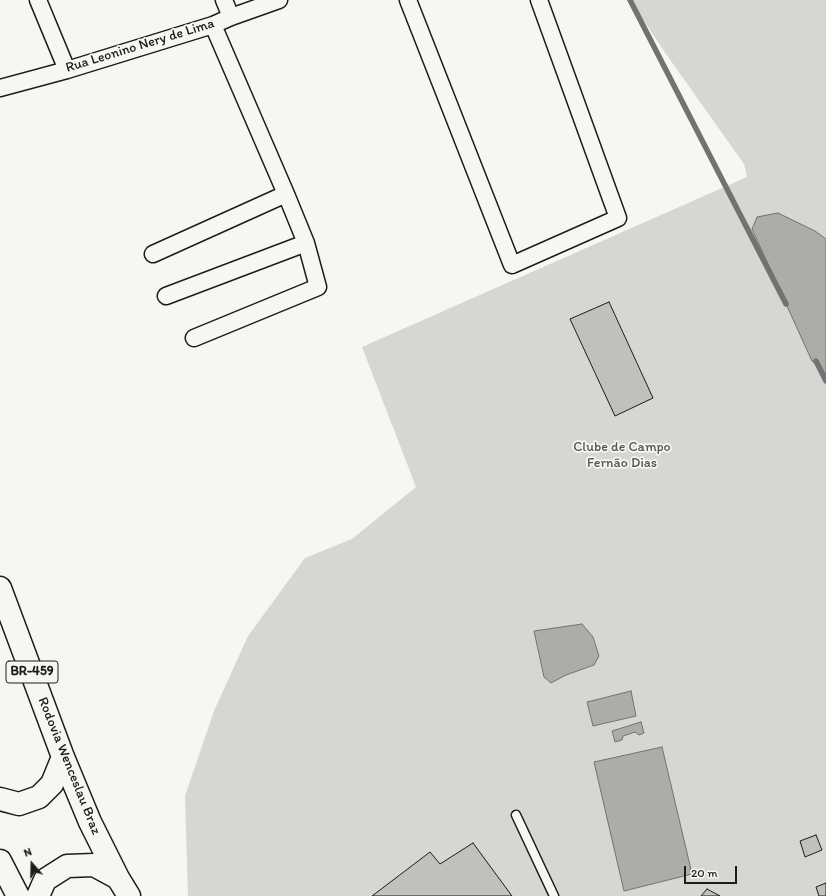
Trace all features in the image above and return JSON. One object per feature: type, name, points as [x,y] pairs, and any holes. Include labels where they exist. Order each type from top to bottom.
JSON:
[{"type":"highway","name":"Rodovia Wenceslau Braz","points":[[0,588],[63,757],[90,822],[123,887]]},
{"type":"highway","points":[[0,799],[19,804],[39,797],[52,784],[63,757]]},
{"type":"highway","points":[[0,861],[18,896]]},
{"type":"highway","points":[[38,896],[45,880],[67,866],[94,865],[123,887]]},
{"type":"street","points":[[38,0],[67,70]]},
{"type":"street","points":[[224,0],[231,16]]},
{"type":"street","name":"Rua Leonino Nery de Lima","points":[[0,88],[67,70],[214,24],[231,16],[279,0]]},
{"type":"street","points":[[408,0],[512,265],[618,218],[539,0]]},
{"type":"street","points":[[194,338],[318,286],[306,243],[214,24]]},
{"type":"street","points":[[153,254],[286,194]]},
{"type":"street","points":[[166,296],[306,243]]},
{"type":"lane","points":[[516,815],[554,896]]},
{"type":"green space","name":"Clube de Campo Fernão Dias","points":[[630,0],[826,0],[826,896],[188,896],[185,796],[214,711],[248,636],[305,558],[352,539],[416,487],[362,347],[747,177],[744,164],[666,54]]},
{"type":"shaded area","points":[[778,213],[815,231],[826,239],[826,374],[812,361],[752,229],[757,217]]},
{"type":"shaded area","points":[[582,624],[593,637],[599,656],[594,665],[566,675],[551,683],[544,677],[534,631]]},
{"type":"shaded area","points":[[631,691],[636,716],[593,726],[587,702]]},
{"type":"shaded area","points":[[641,722],[644,733],[639,735],[635,732],[623,736],[622,740],[615,742],[612,731]]},
{"type":"shaded area","points":[[662,747],[692,874],[624,891],[594,762]]},
{"type":"building","points":[[609,302],[653,398],[615,416],[570,319]]},
{"type":"building","points":[[816,835],[822,850],[805,857],[800,841]]},
{"type":"building","points":[[473,843],[512,896],[372,896],[430,852],[440,864]]},
{"type":"building","points":[[826,883],[826,896],[819,896],[816,887]]},
{"type":"building","points":[[707,889],[720,896],[701,896]]},
{"type":"waterway","points":[[630,0],[786,304]]},
{"type":"waterway","points":[[816,361],[826,381]]}]
